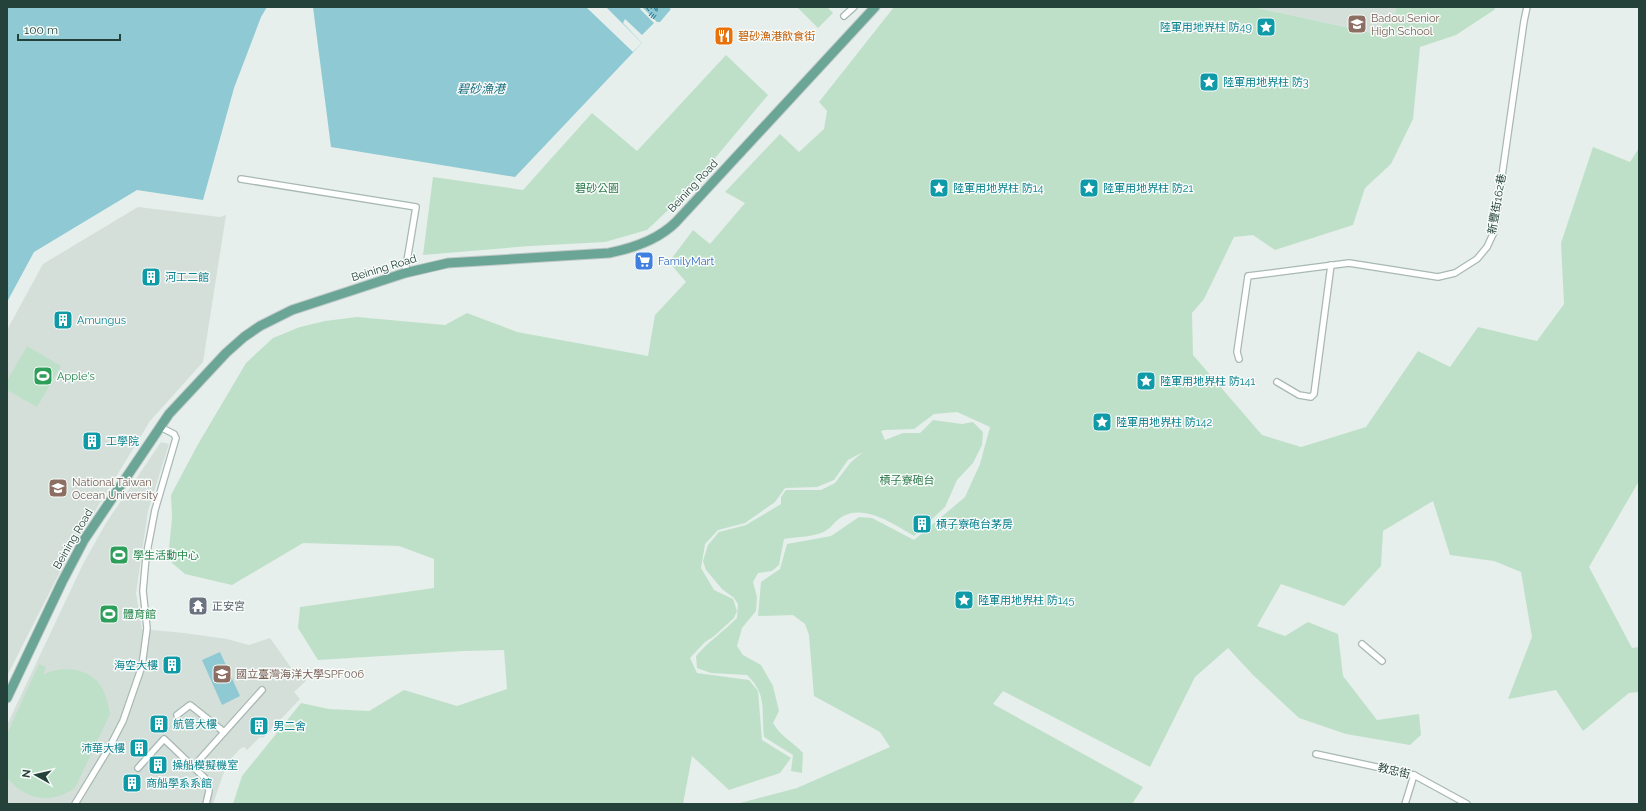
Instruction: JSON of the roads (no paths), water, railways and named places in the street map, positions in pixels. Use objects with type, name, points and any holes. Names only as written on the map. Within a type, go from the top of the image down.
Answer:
[{"type":"main road","name":"Beining Road","points":[[7,698],[62,582],[84,540],[176,405],[226,353],[244,337],[260,326],[292,310],[405,273],[448,263],[609,253],[656,238],[676,222],[875,7]]},
{"type":"street","points":[[844,16],[854,7]]},
{"type":"street","name":"新豐街162巷","points":[[1239,359],[1237,352],[1248,276],[1349,263],[1438,277],[1455,273],[1477,259],[1487,248],[1494,232],[1527,7]]},
{"type":"street","points":[[241,179],[416,207],[405,273]]},
{"type":"street","points":[[1277,382],[1304,397],[1311,397],[1314,394],[1331,265]]},
{"type":"street","points":[[75,804],[109,748],[122,721],[142,666],[147,628],[143,591],[146,557],[155,510],[176,438],[174,434],[160,427]]},
{"type":"street","points":[[1362,644],[1382,661]]},
{"type":"street","points":[[193,767],[262,690]]},
{"type":"street","points":[[178,715],[190,705],[224,732]]},
{"type":"street","points":[[138,768],[164,739],[208,781],[209,790],[206,804]]},
{"type":"street","name":"教忠街","points":[[1316,754],[1414,775],[1467,804]]},
{"type":"street","points":[[1405,804],[1414,775]]},
{"type":"water","points":[[7,7],[267,7],[261,17],[234,88],[203,200],[137,190],[34,252],[7,302]]},
{"type":"water","name":"碧砂漁港","points":[[313,7],[641,7],[640,9],[654,23],[642,35],[625,19],[623,23],[642,43],[515,177],[331,147]]},
{"type":"water","points":[[642,7],[668,7],[671,9],[660,22],[657,22]]},
{"type":"water","points":[[220,652],[240,696],[222,705],[202,660]]},
{"type":"place","name":"Badou Senior High School","points":[[1357,24]]},
{"type":"place","name":"陸軍用地界柱 防49","points":[[1266,27]]},
{"type":"place","name":"碧砂漁港飲食街","points":[[724,36]]},
{"type":"place","name":"陸軍用地界柱 防3","points":[[1209,82]]},
{"type":"place","name":"陸軍用地界柱 防14","points":[[939,188]]},
{"type":"place","name":"陸軍用地界柱 防21","points":[[1089,188]]},
{"type":"place","name":"FamilyMart","points":[[644,261]]},
{"type":"place","name":"河工二館","points":[[151,277]]},
{"type":"place","name":"Amungus","points":[[63,320]]},
{"type":"place","name":"Apple's","points":[[43,376]]},
{"type":"place","name":"陸軍用地界柱 防141","points":[[1146,381]]},
{"type":"place","name":"陸軍用地界柱 防142","points":[[1102,422]]},
{"type":"place","name":"工學院","points":[[92,441]]},
{"type":"place","name":"National Taiwan Ocean University","points":[[58,488]]},
{"type":"place","name":"槓子寮砲台茅房","points":[[922,524]]},
{"type":"place","name":"學生活動中心","points":[[119,555]]},
{"type":"place","name":"陸軍用地界柱 防145","points":[[964,600]]},
{"type":"place","name":"正安宮","points":[[198,606]]},
{"type":"place","name":"體育館","points":[[109,614]]},
{"type":"place","name":"海空大樓","points":[[172,665]]},
{"type":"place","name":"國立臺灣海洋大學SPF006","points":[[222,674]]},
{"type":"place","name":"航管大樓","points":[[159,724]]},
{"type":"place","name":"男二舍","points":[[259,726]]},
{"type":"place","name":"沛華大樓","points":[[139,748]]},
{"type":"place","name":"操船模擬機室","points":[[158,765]]},
{"type":"place","name":"商船學系系館","points":[[132,783]]},
{"type":"park label","name":"碧砂公園","points":[[597,188]]},
{"type":"park label","name":"槓子寮砲台","points":[[907,480]]}]
